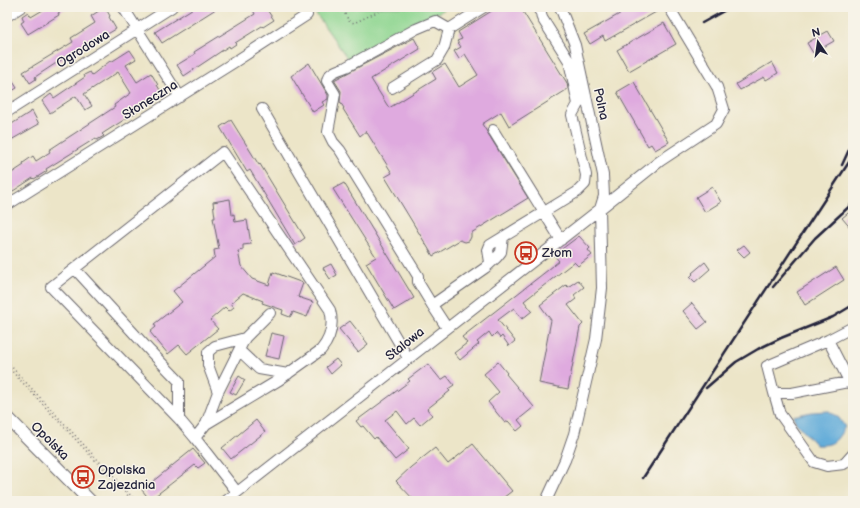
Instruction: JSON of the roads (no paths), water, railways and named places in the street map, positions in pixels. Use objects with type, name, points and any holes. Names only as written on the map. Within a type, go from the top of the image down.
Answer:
[{"type":"main road","name":"Opolska","points":[[7,417],[90,501]]},
{"type":"street","points":[[7,16],[21,7]]},
{"type":"street","points":[[123,7],[180,97]]},
{"type":"street","name":"Ogrodowa","points":[[7,112],[172,7]]},
{"type":"street","points":[[392,88],[437,60],[444,48],[449,29],[484,7]]},
{"type":"street","points":[[432,305],[485,268],[497,257],[501,252],[502,238],[577,192],[585,184],[586,175],[572,116],[576,108],[577,101],[569,61],[542,18],[537,7]]},
{"type":"street","name":"Polna","points":[[546,501],[565,460],[574,434],[596,339],[602,288],[600,209],[604,196],[603,176],[575,45],[560,7]]},
{"type":"street","name":"Stalowa","points":[[226,501],[660,161],[716,124],[724,109],[717,87],[669,7]]},
{"type":"street","name":"Słoneczna","points":[[7,205],[307,16]]},
{"type":"street","points":[[447,328],[418,282],[418,276],[328,132],[335,94],[327,81],[328,76],[336,70],[346,67],[416,29],[435,21],[449,29]]},
{"type":"street","points":[[262,109],[408,358]]},
{"type":"street","points":[[493,130],[561,240]]},
{"type":"street","points":[[206,424],[288,374],[321,350],[326,344],[332,327],[330,310],[223,152],[51,287],[179,419],[237,492]]},
{"type":"street","points":[[75,268],[150,352],[179,381],[179,419]]},
{"type":"street","points":[[195,438],[206,424],[218,392],[245,338],[270,313]]},
{"type":"street","points":[[853,327],[828,340],[767,366],[780,414],[814,462],[827,466],[844,464],[853,454]]},
{"type":"street","points":[[218,392],[208,365],[208,352],[215,346],[245,338]]},
{"type":"street","points":[[774,393],[792,393],[851,382],[828,340]]},
{"type":"street","points":[[239,350],[259,369],[288,374]]},
{"type":"water","points":[[829,411],[839,418],[845,427],[834,442],[827,445],[816,445],[796,423],[793,416],[812,412]]},
{"type":"railway","points":[[702,23],[731,7]]},
{"type":"railway","points":[[842,165],[853,141]]},
{"type":"railway","points":[[643,478],[853,156]]},
{"type":"railway","points":[[773,287],[815,238],[853,203]]},
{"type":"railway","points":[[706,388],[736,362],[758,349],[833,317],[853,305]]},
{"type":"place","name":"Złom","points":[[526,253]]},
{"type":"place","name":"Opolska Zajezdnia","points":[[83,477]]}]
